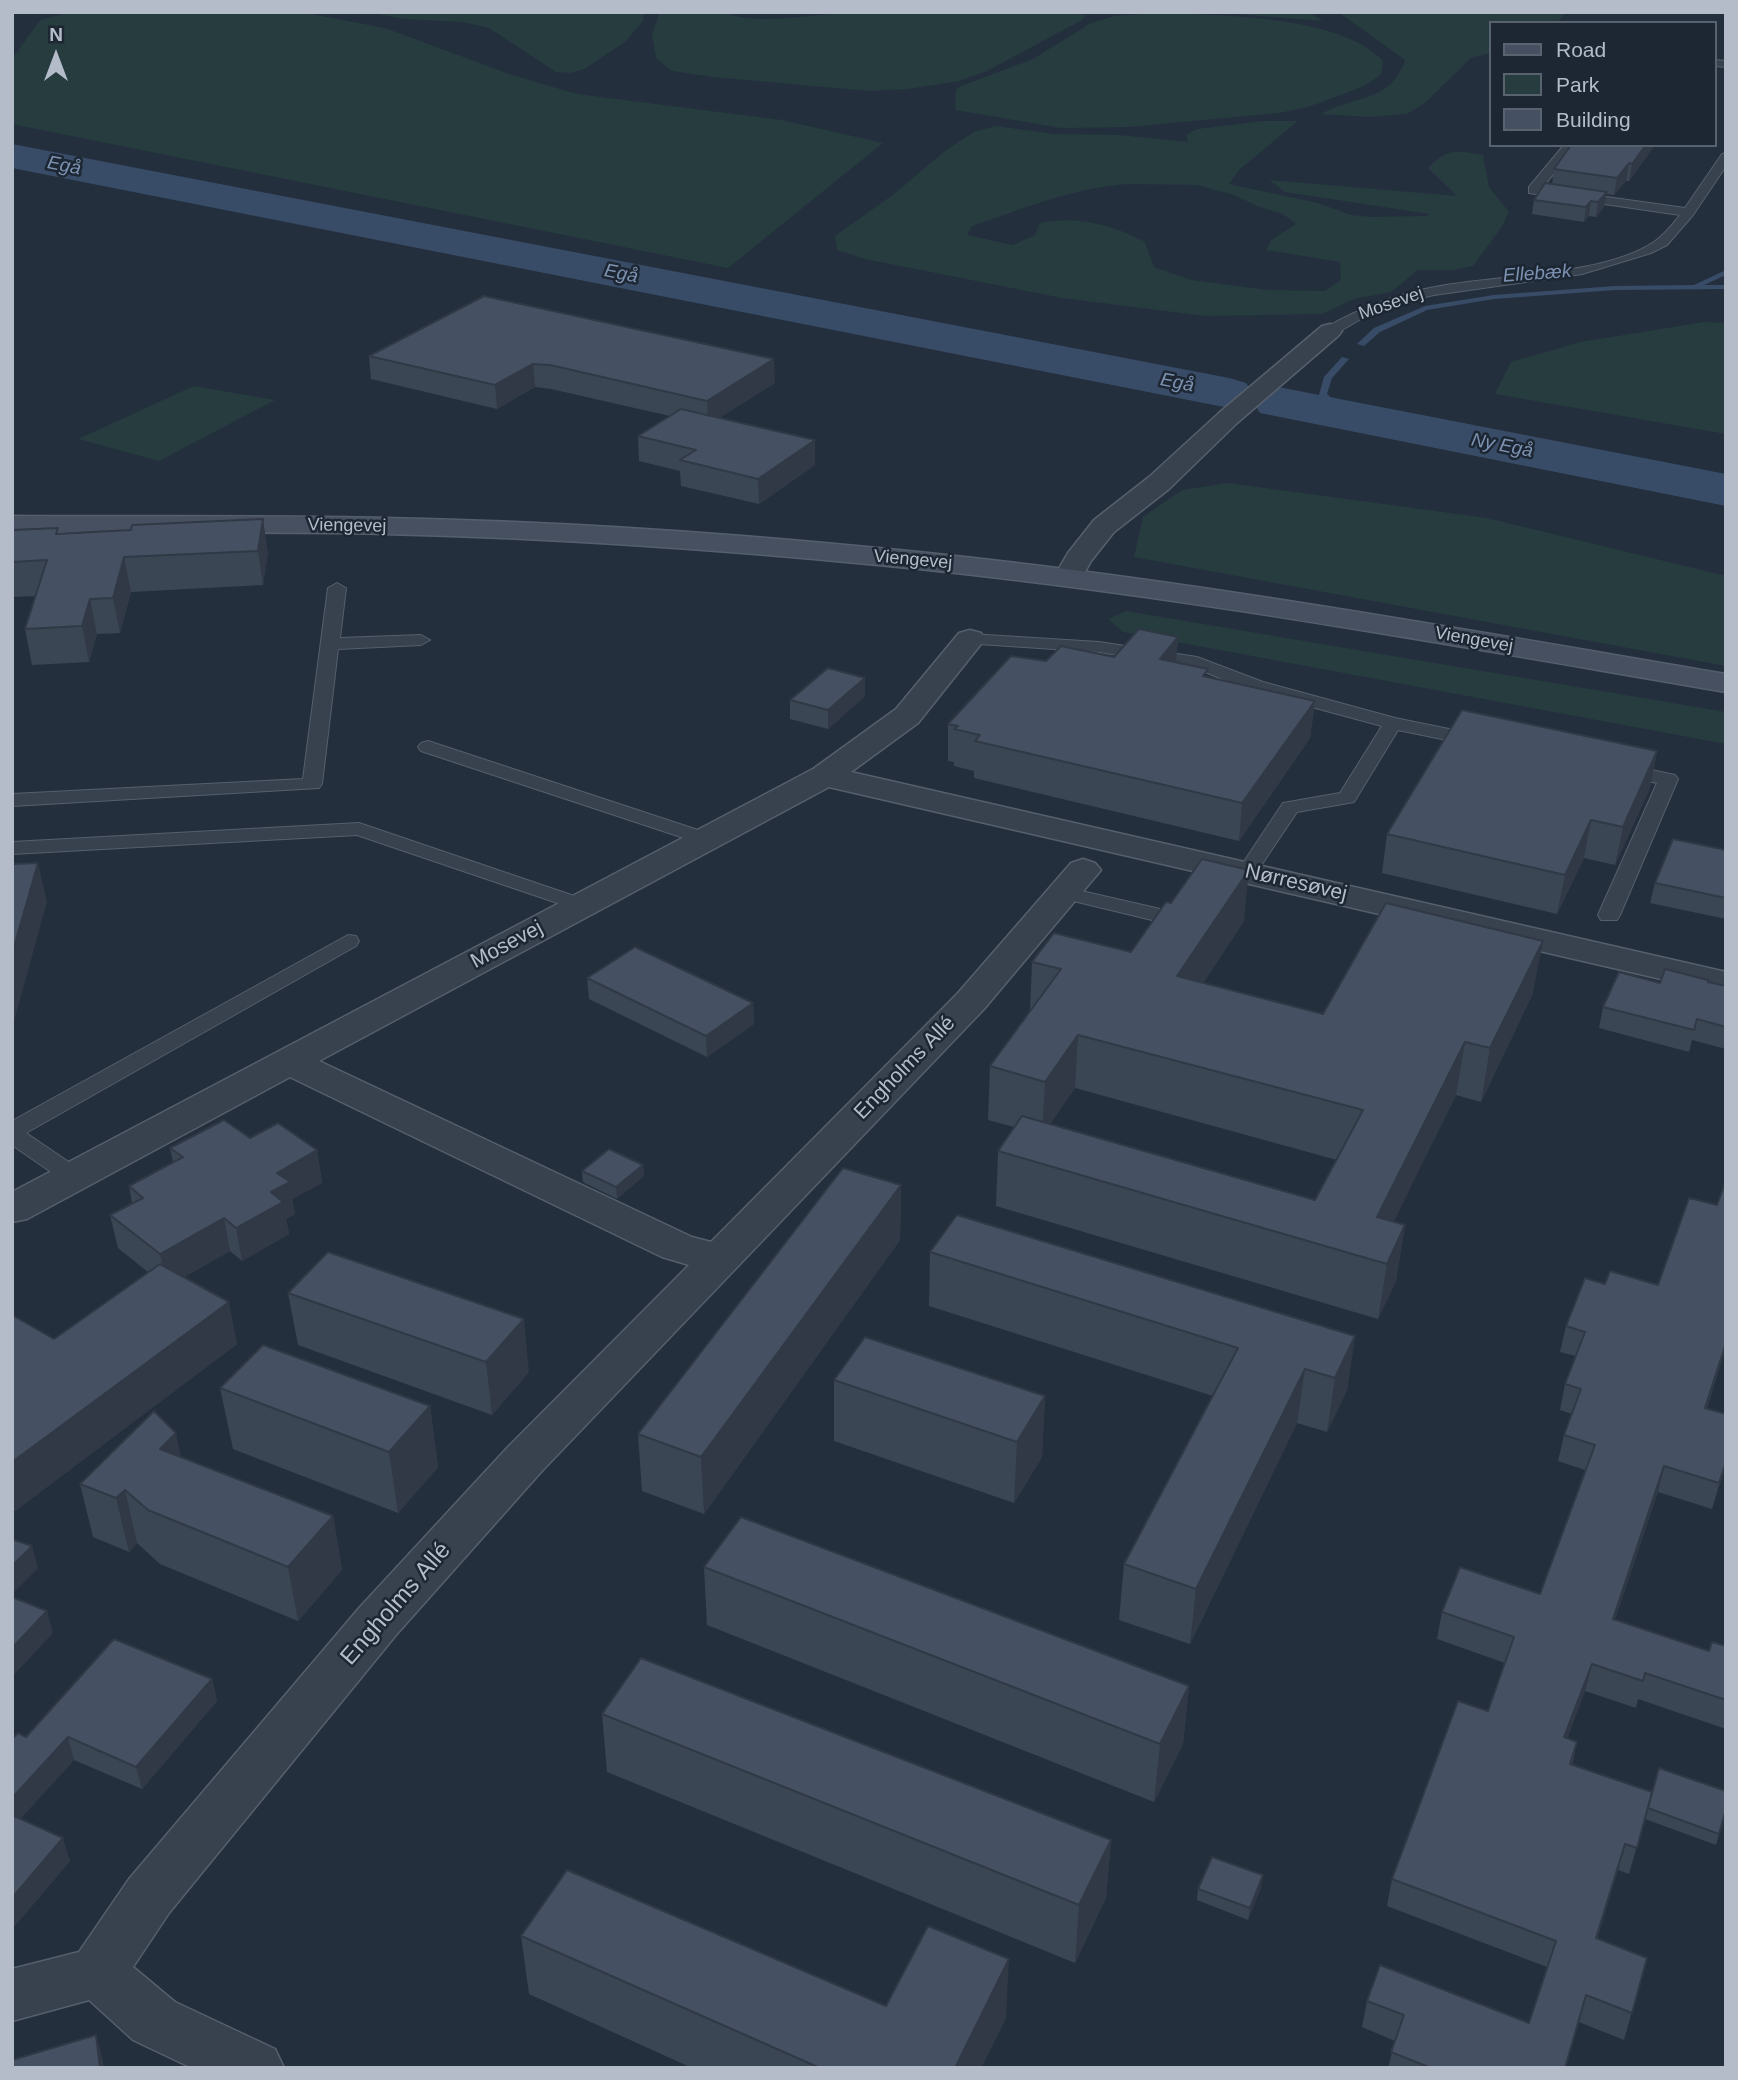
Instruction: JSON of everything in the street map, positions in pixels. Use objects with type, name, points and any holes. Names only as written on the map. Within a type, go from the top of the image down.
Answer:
[{"type":"street","name":"Mosevej","points":[[1069,577],[1078,559],[1104,526],[1159,483],[1228,418],[1331,331]]},
{"type":"street","name":"Viengevej","points":[[12,524],[337,525],[591,534],[788,549],[1069,577],[1285,609],[1726,683]]},
{"type":"street","name":"Viengevej","points":[[12,532],[93,526]]},
{"type":"street","name":"Mosevej","points":[[12,1209],[825,776],[907,716],[970,639]]},
{"type":"street","name":"Nørresøvej","points":[[825,776],[1726,983]]},
{"type":"street","name":"Engholms Allé","points":[[98,1972],[149,1896],[378,1621],[524,1460],[971,1001],[1074,881]]},
{"type":"street","points":[[289,1062],[677,1247],[720,1259]]},
{"type":"street","points":[[12,1994],[98,1972],[154,2021],[254,2068]]},
{"type":"lane","points":[[1569,147],[1533,190],[1687,212]]},
{"type":"lane","name":"Mosevej","points":[[1331,331],[1353,316],[1388,301],[1424,291],[1599,267],[1661,243],[1726,157]]},
{"type":"lane","points":[[12,800],[312,784],[337,588]]},
{"type":"lane","points":[[970,639],[1099,647],[1197,662],[1256,686],[1393,723],[1498,745]]},
{"type":"lane","points":[[330,645],[421,640]]},
{"type":"lane","points":[[1247,872],[1290,807],[1347,798],[1393,723]]},
{"type":"lane","points":[[428,747],[706,839]]},
{"type":"lane","points":[[1603,766],[1668,779],[1609,915]]},
{"type":"lane","points":[[12,848],[359,829],[582,905]]},
{"type":"lane","points":[[1074,881],[1152,914]]},
{"type":"lane","points":[[73,1176],[12,1133],[348,941]]},
{"type":"green space","points":[[897,11],[1061,12],[1086,15],[1082,20],[987,71],[959,81],[908,89],[869,91],[672,71],[656,58],[652,34],[660,12],[727,12],[761,19]]},
{"type":"green space","points":[[71,12],[300,12],[385,28],[512,75],[577,94],[782,120],[883,143],[728,268],[12,124],[12,59],[40,20]]},
{"type":"green space","points":[[367,12],[644,12],[643,21],[625,42],[584,69],[571,73],[556,72],[489,28],[463,22],[404,19]]},
{"type":"green space","points":[[1211,12],[1308,12],[1323,21]]},
{"type":"green space","points":[[1338,12],[1566,12],[1559,21],[1490,21],[1490,53],[1471,58],[1426,102],[1407,114],[1371,117],[1321,114],[1381,91],[1398,74],[1405,60]]},
{"type":"green space","points":[[1157,13],[1277,20],[1339,34],[1364,46],[1383,61],[1381,75],[1362,87],[1308,107],[1279,113],[1128,127],[1061,128],[955,110],[956,90],[961,86],[1033,59],[1091,23],[1114,16]]},
{"type":"green space","points":[[1263,121],[1298,121],[1240,169],[1229,184],[1318,203],[1351,215],[1372,217],[1430,214],[1285,192],[1269,180],[1457,196],[1428,168],[1453,152],[1483,155],[1489,187],[1509,212],[1501,228],[1473,266],[1453,270],[1418,270],[1391,292],[1354,299],[1322,314],[1205,316],[1062,298],[865,259],[837,250],[835,236],[894,194],[946,150],[974,132],[996,126],[1054,134],[1119,135],[1188,142],[1186,135],[1197,129]],"holes":[[[1129,184],[1197,185],[1234,195],[1283,214],[1296,224],[1271,240],[1266,250],[1340,262],[1341,280],[1325,291],[1267,290],[1191,280],[1154,267],[1145,242],[1108,226],[1080,221],[1040,223],[1035,235],[1013,245],[967,235],[972,226],[1089,189]]]},
{"type":"green space","points":[[1704,322],[1726,323],[1726,434],[1495,394],[1511,362],[1581,342]]},
{"type":"green space","points":[[194,386],[275,400],[159,461],[78,439]]},
{"type":"green space","points":[[1228,483],[1487,518],[1726,576],[1726,666],[1134,557],[1143,517],[1182,490]]},
{"type":"green space","points":[[1126,611],[1726,712],[1726,744],[1123,632],[1108,619]]},
{"type":"building","points":[[1570,147],[1645,147],[1617,178],[1554,169]]},
{"type":"building","points":[[1545,183],[1607,192],[1598,202],[1591,201],[1586,207],[1534,200]]},
{"type":"building","points":[[484,296],[774,359],[707,401],[550,365],[533,364],[495,385],[369,356]]},
{"type":"building","points":[[681,409],[815,440],[758,479],[680,460],[696,450],[638,436]]},
{"type":"building","points":[[263,519],[258,551],[124,557],[113,598],[90,599],[82,626],[25,629],[47,560],[12,562],[12,530],[58,528],[56,534],[131,530],[132,525]]},
{"type":"building","points":[[1139,629],[1178,637],[1160,659],[1208,669],[1203,676],[1315,701],[1242,803],[975,741],[980,735],[954,729],[958,726],[948,724],[1011,656],[1046,661],[1061,646],[1114,657]]},
{"type":"building","points":[[828,668],[865,678],[828,710],[790,700]]},
{"type":"building","points":[[1462,710],[1657,751],[1623,827],[1591,820],[1565,875],[1387,834]]},
{"type":"building","points":[[1673,839],[1726,850],[1726,898],[1655,883]]},
{"type":"building","points":[[1202,859],[1249,870],[1177,976],[1323,1014],[1386,903],[1543,941],[1490,1048],[1465,1042],[1377,1217],[1405,1225],[1387,1264],[998,1151],[1022,1116],[1315,1200],[1363,1110],[1078,1035],[1045,1082],[990,1066],[1061,969],[1032,962],[1054,933],[1131,952],[1166,902],[1171,903]]},
{"type":"building","points":[[38,863],[12,954],[12,864]]},
{"type":"building","points":[[635,947],[753,1003],[706,1036],[587,978]]},
{"type":"building","points":[[1665,969],[1726,986],[1726,1027],[1697,1019],[1694,1030],[1603,1007],[1619,972],[1660,983]]},
{"type":"building","points":[[224,1120],[250,1138],[278,1123],[317,1150],[277,1173],[290,1182],[271,1192],[283,1202],[236,1228],[224,1218],[160,1254],[110,1215],[143,1198],[129,1186],[183,1157],[170,1148]]},
{"type":"building","points":[[609,1149],[643,1165],[616,1187],[582,1171]]},
{"type":"building","points":[[843,1168],[901,1185],[701,1457],[638,1434]]},
{"type":"building","points":[[1726,1181],[1726,1343],[1705,1408],[1726,1414],[1726,1462],[1719,1483],[1664,1466],[1613,1619],[1709,1651],[1712,1642],[1726,1646],[1726,1700],[1645,1673],[1643,1681],[1592,1664],[1564,1737],[1577,1742],[1570,1764],[1652,1792],[1637,1848],[1625,1844],[1596,1938],[1647,1958],[1632,2013],[1586,1995],[1565,2068],[1431,2068],[1391,2052],[1404,2015],[1367,2001],[1380,1965],[1529,2023],[1556,1941],[1392,1879],[1458,1701],[1488,1711],[1514,1637],[1442,1612],[1460,1567],[1540,1594],[1595,1445],[1564,1435],[1581,1389],[1565,1384],[1585,1332],[1566,1326],[1585,1278],[1605,1284],[1610,1271],[1658,1285],[1689,1198],[1717,1205]]},
{"type":"building","points":[[957,1215],[1355,1336],[1335,1378],[1305,1369],[1196,1589],[1124,1564],[1238,1348],[930,1252]]},
{"type":"building","points":[[328,1252],[524,1319],[486,1362],[288,1293]]},
{"type":"building","points":[[160,1264],[229,1302],[12,1462],[12,1315],[54,1339]]},
{"type":"building","points":[[865,1337],[1045,1396],[1017,1442],[834,1380]]},
{"type":"building","points":[[263,1345],[430,1406],[389,1452],[220,1388]]},
{"type":"building","points":[[154,1411],[176,1433],[160,1449],[333,1516],[288,1567],[148,1510],[125,1490],[116,1498],[80,1484]]},
{"type":"building","points":[[741,1517],[1189,1686],[1160,1744],[704,1567]]},
{"type":"building","points":[[12,1539],[32,1546],[12,1566]]},
{"type":"building","points":[[12,1597],[47,1611],[12,1648]]},
{"type":"building","points":[[114,1639],[212,1679],[136,1767],[68,1737],[12,1798],[12,1739],[18,1733],[26,1737]]},
{"type":"building","points":[[641,1658],[1111,1840],[1079,1905],[602,1714]]},
{"type":"building","points":[[1659,1768],[1726,1791],[1726,1809],[1719,1834],[1648,1808]]},
{"type":"building","points":[[12,1815],[63,1838],[12,1898]]},
{"type":"building","points":[[1212,1857],[1263,1875],[1250,1908],[1198,1889]]},
{"type":"building","points":[[567,1870],[886,2006],[928,1926],[1009,1959],[955,2068],[820,2068],[521,1936]]},
{"type":"building","points":[[96,2035],[100,2068],[12,2068],[12,2060]]},
{"type":"waterway","name":"Egå","points":[[12,156],[1229,393]]},
{"type":"waterway","points":[[1698,285],[1726,272]]},
{"type":"waterway","name":"Ellebæk","points":[[1361,344],[1377,330],[1425,308],[1494,297],[1615,288],[1726,287]]},
{"type":"waterway","points":[[1345,359],[1328,377],[1323,395],[1345,415]]},
{"type":"waterway","name":"Ny Egå","points":[[1278,402],[1726,490]]}]
